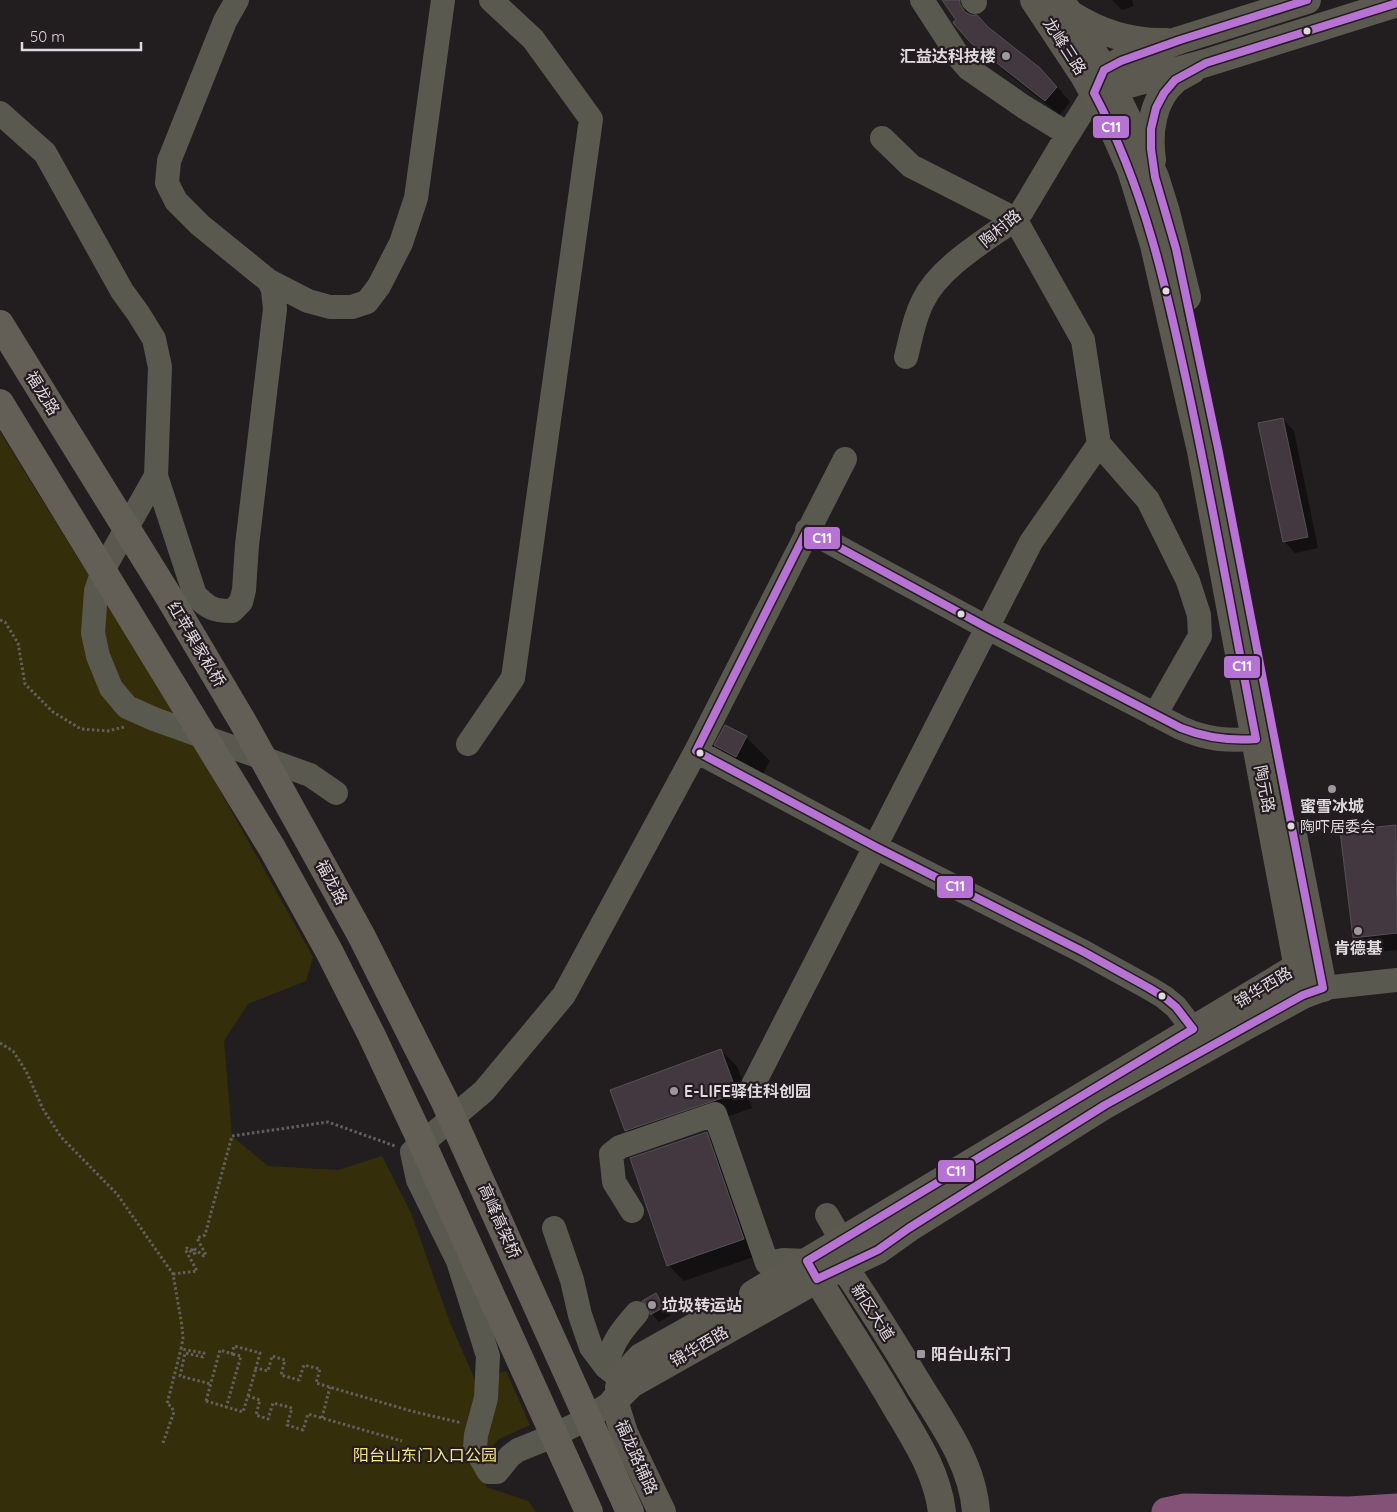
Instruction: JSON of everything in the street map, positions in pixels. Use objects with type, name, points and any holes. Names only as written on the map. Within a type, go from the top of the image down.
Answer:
[{"type":"highway","name":"福龙路","points":[[0,324],[86,462]]},
{"type":"highway","points":[[0,403],[272,848],[329,951],[372,1036],[417,1132],[589,1512]]},
{"type":"highway","name":"红苹果家私桥","points":[[86,462],[179,614],[303,829]]},
{"type":"highway","name":"福龙路","points":[[303,829],[360,935]]},
{"type":"highway","name":"高峰高架桥","points":[[360,935],[444,1100],[630,1512]]},
{"type":"main road","name":"龙峰三路","points":[[1034,0],[1064,44],[1104,84]]},
{"type":"main road","points":[[1104,84],[1122,61],[1180,40],[1307,0]]},
{"type":"main road","points":[[1104,84],[1142,79],[1206,62],[1397,4]]},
{"type":"main road","name":"龙峰三路","points":[[1064,7],[1104,84]]},
{"type":"main road","points":[[1064,7],[1082,22],[1113,34],[1138,40],[1164,42],[1180,40]]},
{"type":"main road","points":[[1155,177],[1151,149],[1151,130],[1156,108],[1164,93],[1175,80],[1206,62]]},
{"type":"main road","name":"陶元路","points":[[1104,84],[1155,177],[1178,258],[1218,448],[1313,992]]},
{"type":"main road","name":"陶元路","points":[[1104,84],[1110,122],[1131,170],[1144,207],[1163,280],[1199,440],[1299,966]]},
{"type":"main road","name":"锦华西路","points":[[614,1382],[641,1357],[760,1290],[812,1270],[842,1241],[1299,966],[1313,992],[1105,1105],[909,1228],[878,1250],[844,1267]]},
{"type":"main road","name":"新区大道","points":[[942,1512],[938,1487],[930,1467],[867,1357],[812,1270],[844,1267],[893,1342],[958,1453],[974,1495],[976,1512]]},
{"type":"main road","points":[[867,1357],[893,1342]]},
{"type":"main road","name":"福龙路辅路","points":[[614,1382],[619,1419],[630,1447],[662,1512]]},
{"type":"street","points":[[237,0],[225,20],[169,161],[166,183],[176,201],[200,225],[269,281],[308,301],[330,307],[352,308],[367,302],[379,286],[401,243],[416,198],[443,0]]},
{"type":"street","points":[[468,744],[513,678],[591,119],[533,39],[491,0]]},
{"type":"street","points":[[922,0],[961,60],[970,69],[1024,107],[1068,134]]},
{"type":"street","name":"陶村路","points":[[906,357],[914,322],[923,300],[934,282],[950,267],[1015,219],[1028,203],[1068,134],[1104,84]]},
{"type":"street","points":[[0,113],[45,154],[122,291],[154,339],[160,366],[156,476],[195,595],[208,608],[221,611],[232,611],[241,602],[244,590],[247,544],[275,309],[273,290],[269,281]]},
{"type":"street","points":[[882,138],[911,166],[1015,219],[1083,340],[1099,444],[1148,500],[1188,581],[1199,615],[1200,636],[1154,715]]},
{"type":"street","points":[[753,1085],[1030,542],[1099,444]]},
{"type":"street","points":[[637,1313],[621,1331],[610,1350],[614,1382],[579,1423],[518,1450],[510,1456],[497,1472],[489,1472],[475,1448],[476,1434],[486,1398],[488,1356],[458,1261],[418,1180],[412,1152],[484,1091],[564,995],[696,751],[807,530],[845,459]]},
{"type":"street","points":[[156,476],[103,570],[96,591],[93,632],[98,656],[111,688],[127,707],[154,719],[310,775],[336,792]]},
{"type":"street","points":[[807,530],[986,628],[1154,715],[1206,738],[1230,740],[1256,739]]},
{"type":"street","points":[[696,751],[876,847],[1082,951],[1164,997],[1182,1013],[1193,1029]]},
{"type":"street","points":[[1313,992],[1397,980]]},
{"type":"street","points":[[632,1211],[614,1182],[612,1154],[620,1147],[715,1114],[751,1190],[767,1263],[783,1260],[812,1270]]},
{"type":"street","points":[[827,1215],[842,1241]]},
{"type":"street","points":[[554,1228],[576,1291],[586,1336],[614,1382]]},
{"type":"path","points":[[0,620],[5,622],[18,643],[25,684],[53,712],[81,729],[108,731],[154,719]]},
{"type":"path","points":[[0,1043],[13,1051],[22,1064],[43,1109],[61,1137],[117,1194],[173,1274],[183,1339],[167,1404],[172,1406],[174,1412],[163,1443]]},
{"type":"path","points":[[173,1274],[197,1271],[185,1249],[187,1248],[193,1254],[195,1253],[193,1248],[206,1255],[197,1238],[205,1235],[232,1136],[328,1122],[412,1152]]},
{"type":"path","points":[[226,1408],[242,1356],[232,1354],[220,1350],[206,1401],[226,1408],[243,1412],[260,1353],[234,1346],[232,1354]]},
{"type":"path","points":[[181,1349],[204,1354],[203,1357],[185,1353],[180,1376],[211,1384]]},
{"type":"path","points":[[256,1368],[268,1371],[272,1356],[285,1360],[281,1375],[299,1380],[304,1365],[320,1369],[316,1383],[411,1411],[467,1424]]},
{"type":"path","points":[[322,1418],[330,1387]]},
{"type":"path","points":[[248,1396],[260,1400],[256,1416],[268,1419],[273,1403],[292,1408],[287,1426],[303,1430],[308,1414],[402,1441]]},
{"type":"green space","name":"阳台山东门入口公园","points":[[0,432],[203,760],[313,957],[306,981],[248,1004],[224,1041],[232,1136],[268,1166],[338,1170],[382,1156],[411,1213],[449,1320],[475,1380],[506,1371],[530,1425],[499,1439],[483,1457],[486,1487],[528,1501],[536,1512],[0,1512]]},
{"type":"building","name":"汇益达科技楼","points":[[942,0],[960,0],[960,4],[965,12],[977,15],[988,27],[1040,68],[1057,87],[1045,101],[971,43],[954,24],[953,22],[956,20]]},
{"type":"building","points":[[1283,418],[1308,537],[1283,542],[1258,423]]},
{"type":"building","points":[[725,725],[747,736],[736,757],[714,745]]},
{"type":"building","points":[[1396,825],[1397,933],[1353,938],[1340,831]]},
{"type":"building","name":"E-LIFE驿住科创园","points":[[721,1049],[737,1093],[625,1131],[610,1090]]},
{"type":"building","points":[[707,1132],[744,1239],[667,1266],[630,1158]]},
{"type":"building","name":"垃圾转运站","points":[[656,1293],[664,1307],[650,1315],[650,1308],[642,1301]]},
{"type":"waterway","points":[[1166,1512],[1185,1508],[1349,1511],[1397,1508]]},
{"type":"transit line","name":"C11","points":[[1307,0],[1180,40],[1121,61],[1104,70],[1094,93],[1128,167],[1153,242],[1163,280],[1199,440],[1256,739],[1236,740],[1218,738],[1181,728],[986,627],[807,530],[696,751],[876,847],[1082,951],[1149,988],[1176,1007],[1193,1029],[807,1261],[817,1279],[878,1250],[909,1228],[1105,1105],[1303,995],[1323,988],[1218,448],[1176,249],[1155,177],[1151,149],[1151,129],[1156,108],[1164,93],[1175,80],[1206,63],[1397,3]]},
{"type":"place","name":"汇益达科技楼","points":[[1006,56]]},
{"type":"place","name":"蜜雪冰城","points":[[1332,789]]},
{"type":"place","name":"陶吓居委会","points":[[1291,826]]},
{"type":"place","name":"肯德基","points":[[1358,931]]},
{"type":"place","name":"E-LIFE驿住科创园","points":[[674,1091]]},
{"type":"place","name":"垃圾转运站","points":[[652,1305]]},
{"type":"place","name":"阳台山东门","points":[[921,1354]]}]
